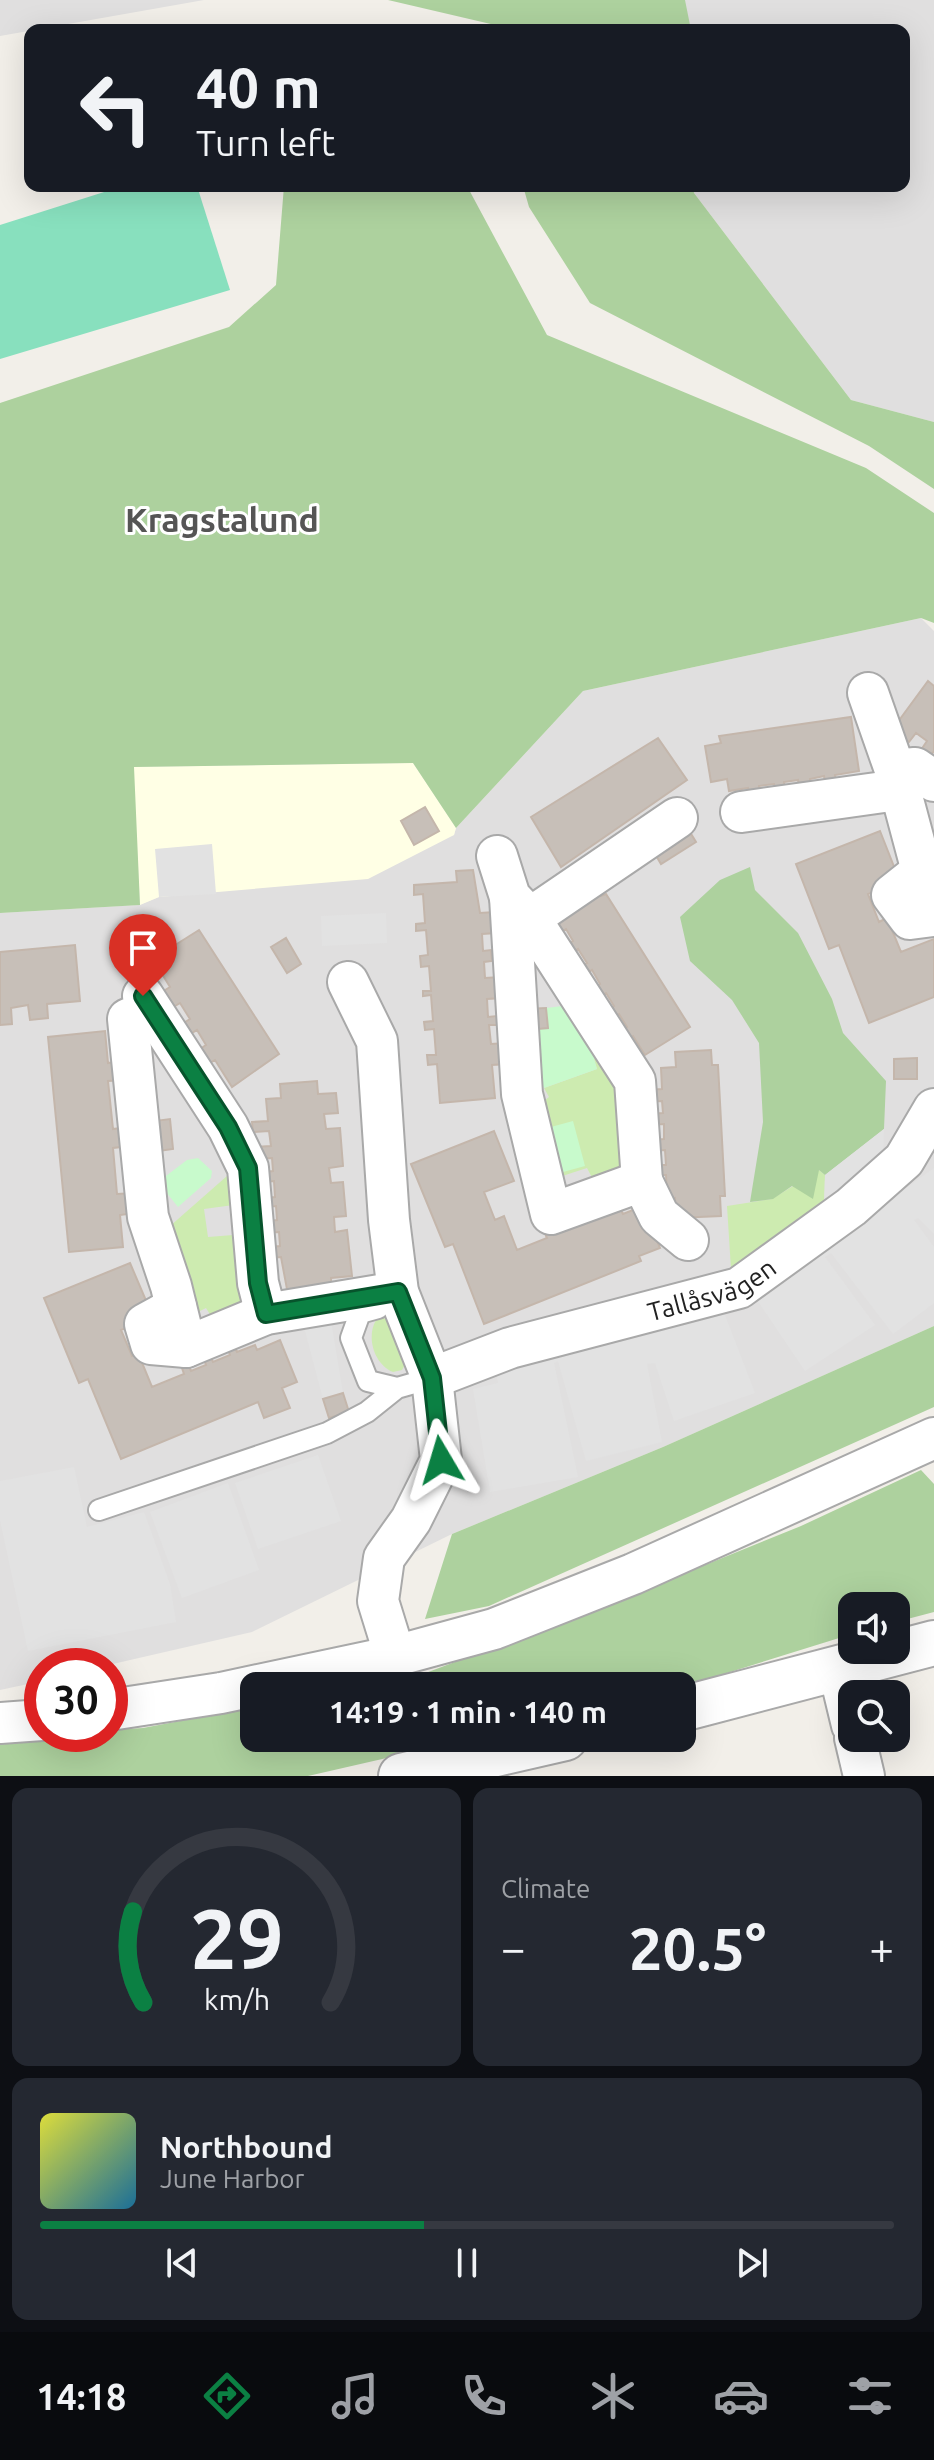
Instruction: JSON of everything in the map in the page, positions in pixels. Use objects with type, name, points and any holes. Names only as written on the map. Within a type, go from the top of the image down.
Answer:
[{"type":"street","points":[[868,693],[909,780],[921,872],[934,916]]},
{"type":"street","points":[[741,812],[909,780]]},
{"type":"street","points":[[520,908],[677,818]]},
{"type":"street","points":[[497,856],[520,908],[635,1081],[642,1181],[659,1216],[688,1240]]},
{"type":"street","points":[[520,908],[522,1094],[551,1214],[642,1181]]},
{"type":"street","points":[[348,982],[377,1041],[389,1220],[400,1296],[414,1383],[441,1460],[411,1520],[384,1558],[378,1601],[395,1656]]},
{"type":"street","points":[[266,1314],[258,1283],[248,1168],[228,1127],[136,1008],[148,1217],[186,1347],[266,1314],[400,1296]]},
{"type":"street","name":"Tallåsvägen","points":[[414,1383],[510,1348],[739,1288],[851,1207],[904,1160],[934,1109]]},
{"type":"street","points":[[128,1707],[221,1693],[395,1656],[494,1629],[633,1574],[934,1438]]},
{"type":"street","points":[[696,1706],[839,1671],[934,1643]]},
{"type":"street","points":[[839,1671],[841,1680]]},
{"type":"street","points":[[0,1723],[24,1721]]},
{"type":"street","points":[[401,1776],[505,1752]]},
{"type":"street","points":[[858,1752],[864,1776]]},
{"type":"lane","points":[[400,1296],[360,1313],[351,1338],[368,1381],[414,1383]]},
{"type":"lane","points":[[99,1510],[327,1433],[414,1383]]},
{"type":"shaded area","points":[[0,0],[204,0],[68,24],[24,24],[24,32],[0,36]]},
{"type":"shaded area","points":[[653,0],[934,0],[934,422],[851,400],[694,192],[910,192],[910,24],[659,24]]},
{"type":"shaded area","points":[[921,618],[934,631],[934,1326],[663,1447],[452,1534],[252,1632],[128,1660],[128,1648],[24,1648],[24,1685],[0,1690],[0,913],[139,905],[159,897],[454,835],[456,828],[583,691]]},
{"type":"shaded area","points":[[413,763],[456,828],[454,835],[368,879],[159,897],[140,905],[133,767]]},
{"type":"shaded area","points":[[212,844],[216,894],[159,897],[155,849]]},
{"type":"shaded area","points":[[386,913],[387,943],[322,946],[321,916]]},
{"type":"shaded area","points":[[884,1129],[883,1162],[824,1208],[825,1175]]},
{"type":"shaded area","points":[[934,1168],[934,1234],[918,1218],[914,1220],[934,1247],[934,1303],[893,1334],[831,1253],[825,1257],[875,1325],[805,1371],[755,1297]]},
{"type":"shaded area","points":[[723,1310],[755,1393],[674,1421],[655,1363],[647,1364],[662,1442],[586,1461],[558,1361],[554,1363],[578,1477],[490,1492],[473,1389],[498,1383],[496,1373]]},
{"type":"shaded area","points":[[330,1315],[343,1393],[323,1399],[303,1323]]},
{"type":"shaded area","points":[[318,1455],[341,1521],[258,1549],[235,1483]]},
{"type":"shaded area","points":[[74,1467],[87,1527],[144,1512],[170,1584],[176,1622],[43,1648],[27,1648],[0,1520],[0,1481]]},
{"type":"shaded area","points":[[228,1483],[259,1570],[182,1598],[150,1512]]},
{"type":"green space","points":[[388,0],[685,0],[690,24],[490,24]]},
{"type":"green space","points":[[104,192],[199,192],[230,290],[0,359],[0,225]]},
{"type":"green space","points":[[284,192],[470,192],[547,335],[866,468],[934,513],[934,623],[921,618],[583,691],[456,828],[413,763],[134,767],[140,905],[0,913],[0,403],[229,327],[276,285]]},
{"type":"green space","points":[[525,192],[694,192],[851,400],[934,422],[934,489],[869,446],[590,303],[529,207]]},
{"type":"green space","points":[[750,867],[755,890],[798,933],[832,999],[843,1033],[886,1081],[884,1129],[825,1175],[819,1170],[813,1199],[792,1186],[773,1199],[750,1202],[763,1122],[759,1043],[732,1000],[690,961],[680,917],[720,880]]},
{"type":"green space","points":[[571,1005],[606,1054],[594,1059],[597,1069],[544,1088],[537,1074],[527,1030],[547,1028],[546,1008]]},
{"type":"green space","points":[[606,1054],[627,1089],[634,1176],[598,1189],[587,1168],[550,1180],[540,1104],[549,1097],[544,1088],[597,1069],[594,1059]]},
{"type":"green space","points":[[573,1121],[585,1166],[563,1172],[551,1127]]},
{"type":"green space","points":[[198,1158],[212,1171],[211,1178],[178,1207],[158,1182],[187,1160]]},
{"type":"green space","points":[[819,1170],[825,1175],[824,1208],[731,1269],[727,1206],[772,1199]]},
{"type":"green space","points":[[239,1172],[241,1204],[204,1209],[208,1237],[246,1234],[249,1276],[240,1312],[218,1327],[206,1308],[188,1317],[161,1234],[227,1176]]},
{"type":"green space","points":[[376,1320],[391,1320],[407,1361],[402,1370],[393,1372],[386,1368],[374,1349],[373,1327]]},
{"type":"green space","points":[[934,1326],[934,1407],[489,1606],[425,1619],[452,1534],[663,1447]]},
{"type":"green space","points":[[921,1470],[934,1484],[934,1612],[910,1618],[910,1592],[838,1592],[838,1638],[696,1683],[696,1672],[428,1672],[619,1600],[801,1526]]},
{"type":"green space","points":[[240,1710],[240,1752],[413,1752],[308,1776],[0,1776],[0,1738],[24,1737],[24,1752],[128,1752],[128,1729]]},
{"type":"building","points":[[928,681],[934,686],[934,751],[926,762],[917,756],[927,741],[916,733],[909,742],[892,730]]},
{"type":"building","points":[[851,717],[859,771],[835,775],[838,793],[827,795],[824,776],[810,779],[812,797],[801,799],[798,780],[784,782],[787,801],[777,803],[774,784],[759,786],[762,805],[750,807],[748,788],[729,791],[727,779],[711,782],[705,746],[721,743],[719,736]]},
{"type":"building","points":[[658,738],[687,780],[561,867],[531,817]]},
{"type":"building","points":[[425,807],[439,831],[414,845],[401,821]]},
{"type":"building","points":[[685,824],[696,842],[661,864],[650,845]]},
{"type":"building","points":[[880,831],[900,882],[868,894],[879,922],[887,918],[901,952],[934,939],[934,997],[869,1023],[839,945],[829,949],[796,864]]},
{"type":"building","points":[[473,870],[480,913],[494,912],[496,933],[482,934],[483,951],[491,950],[492,961],[484,962],[485,978],[500,977],[502,998],[487,999],[488,1017],[497,1016],[498,1025],[489,1025],[491,1044],[505,1043],[507,1064],[492,1065],[495,1098],[440,1103],[437,1064],[428,1065],[427,1055],[436,1055],[434,1029],[425,1030],[424,1022],[433,1021],[431,995],[423,996],[423,991],[431,991],[429,966],[421,967],[420,956],[428,955],[426,930],[416,931],[416,924],[425,923],[423,894],[414,895],[414,885],[457,882],[456,871]]},
{"type":"building","points":[[594,884],[601,896],[606,894],[690,1027],[645,1055],[633,1036],[618,1045],[613,1036],[627,1027],[619,1014],[604,1023],[600,1016],[614,1006],[606,993],[591,1002],[585,993],[600,984],[592,970],[576,980],[571,972],[587,963],[578,949],[561,960],[556,952],[573,941],[566,929],[554,936],[542,917]]},
{"type":"building","points":[[199,930],[279,1054],[232,1087],[215,1060],[203,1067],[194,1053],[206,1045],[197,1030],[184,1038],[177,1027],[190,1019],[180,1003],[167,1011],[157,995],[170,987],[153,959]]},
{"type":"building","points":[[286,938],[301,964],[287,973],[271,947]]},
{"type":"building","points":[[75,945],[80,1001],[47,1004],[48,1018],[30,1020],[28,1005],[11,1008],[12,1024],[0,1025],[0,952]]},
{"type":"building","points":[[546,1008],[548,1028],[527,1030],[525,1009]]},
{"type":"building","points":[[105,1031],[108,1063],[123,1061],[124,1080],[108,1081],[113,1129],[128,1127],[130,1146],[113,1148],[117,1194],[133,1193],[135,1213],[120,1215],[123,1247],[69,1252],[48,1037]]},
{"type":"building","points":[[711,1050],[712,1065],[718,1065],[725,1196],[720,1196],[721,1216],[676,1218],[675,1198],[667,1199],[666,1175],[652,1175],[651,1165],[666,1165],[665,1150],[650,1151],[649,1140],[664,1139],[664,1124],[646,1125],[646,1114],[663,1113],[662,1101],[647,1102],[646,1090],[662,1089],[661,1068],[676,1067],[675,1052]]},
{"type":"building","points":[[917,1058],[917,1079],[894,1079],[894,1059]]},
{"type":"building","points":[[317,1081],[318,1094],[336,1093],[338,1113],[324,1114],[326,1129],[340,1128],[343,1166],[329,1168],[331,1183],[343,1182],[346,1216],[334,1217],[335,1232],[347,1230],[352,1276],[331,1278],[332,1296],[289,1300],[281,1257],[262,1259],[261,1248],[280,1246],[279,1232],[261,1233],[260,1222],[277,1220],[276,1206],[258,1208],[257,1198],[275,1197],[274,1181],[257,1183],[256,1173],[273,1171],[272,1158],[255,1159],[254,1147],[271,1146],[269,1131],[253,1132],[252,1122],[268,1121],[266,1099],[281,1098],[280,1084]]},
{"type":"building","points":[[170,1119],[173,1149],[151,1152],[147,1122]]},
{"type":"building","points":[[494,1131],[514,1181],[484,1192],[495,1220],[504,1216],[517,1250],[547,1238],[543,1229],[551,1226],[554,1235],[620,1208],[623,1214],[643,1206],[660,1248],[639,1256],[641,1261],[484,1324],[453,1244],[445,1247],[411,1164]]},
{"type":"building","points":[[130,1263],[153,1317],[121,1330],[132,1356],[138,1353],[152,1387],[184,1374],[181,1365],[187,1362],[191,1371],[206,1365],[203,1356],[209,1353],[213,1362],[230,1355],[227,1347],[234,1345],[237,1352],[255,1345],[257,1350],[280,1340],[297,1382],[282,1388],[290,1408],[264,1418],[258,1402],[121,1459],[88,1379],[79,1383],[44,1298]]},
{"type":"building","points":[[343,1393],[349,1412],[329,1418],[323,1399]]},
{"type":"district","name":"Kragstalund","points":[[222,519]]},
{"type":"route","points":[[143,996],[228,1127],[248,1168],[258,1283],[266,1314],[398,1292],[432,1378],[441,1460]]}]
